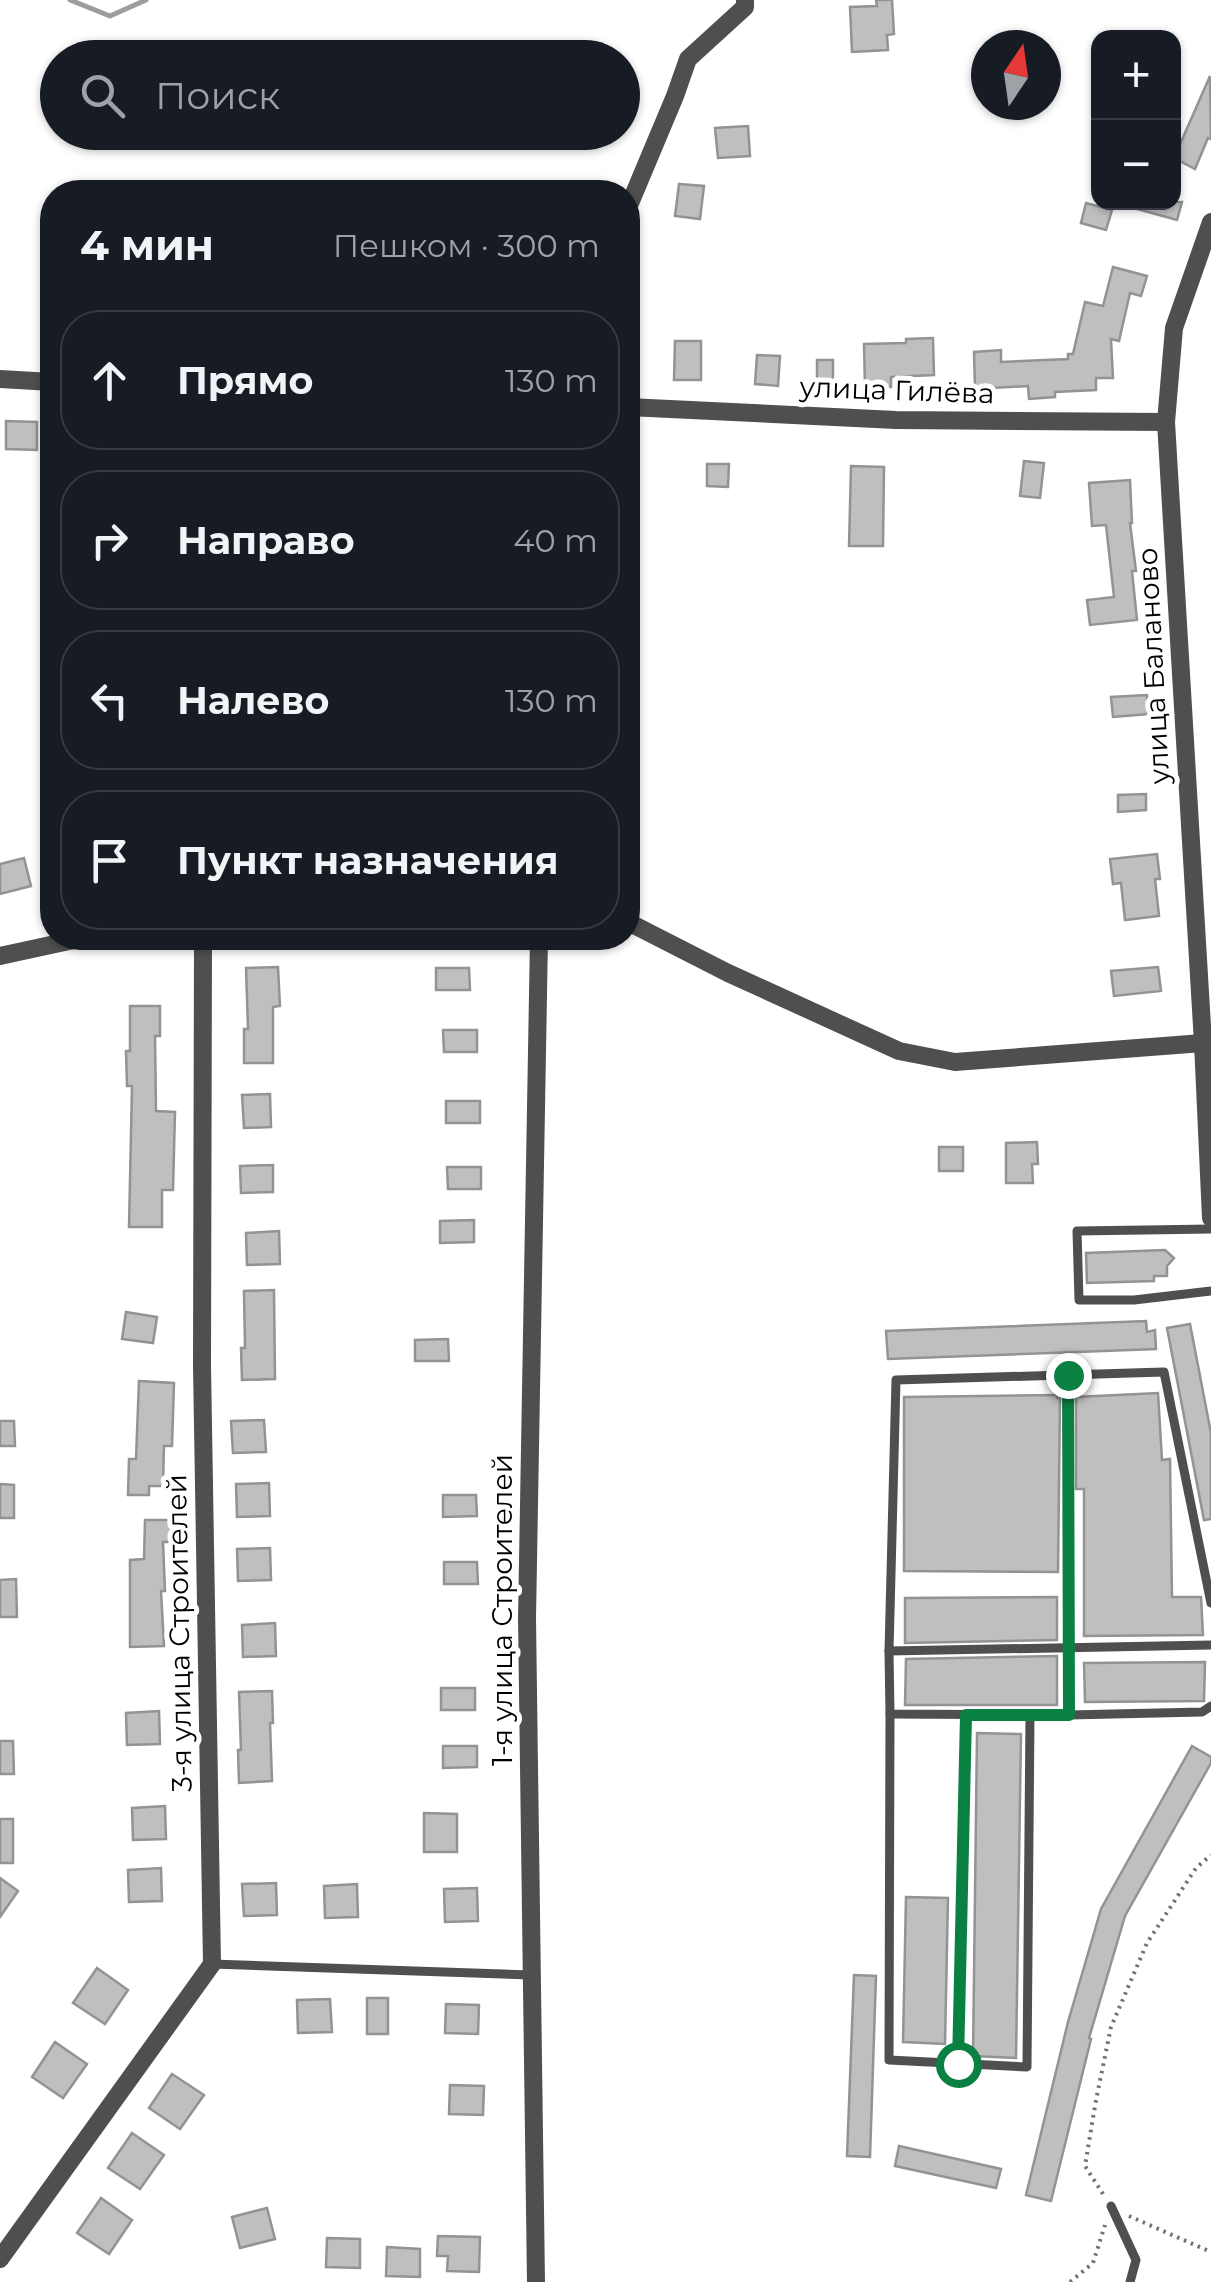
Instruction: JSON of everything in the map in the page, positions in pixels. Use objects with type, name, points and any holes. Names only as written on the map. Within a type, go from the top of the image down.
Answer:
[{"type":"street","points":[[640,180],[688,58],[745,7],[745,0]]},
{"type":"street","name":"улица Баланово","points":[[1211,222],[1205,255],[1174,328],[1166,422],[1209,1112],[1211,1218]]},
{"type":"street","points":[[0,379],[40,381]]},
{"type":"street","name":"улица Гилёва","points":[[640,408],[896,420],[1166,422]]},
{"type":"street","points":[[640,928],[728,974],[899,1051],[955,1062],[1203,1043]]},
{"type":"street","points":[[0,956],[40,947]]},
{"type":"street","name":"3-я улица Строителей","points":[[202,950],[202,1366],[212,1964]]},
{"type":"street","name":"1-я улица Строителей","points":[[536,2282],[527,1618],[538,950]]},
{"type":"street","points":[[3,2249],[212,1964]]},
{"type":"lane","points":[[1211,1229],[1076,1232],[1078,1300],[1134,1300],[1211,1291]]},
{"type":"lane","points":[[1030,1715],[1027,2068],[889,2060],[890,1651],[896,1380],[1164,1372],[1211,1603]]},
{"type":"lane","points":[[1068,1375],[1069,1715]]},
{"type":"lane","points":[[1196,1534],[1211,1532]]},
{"type":"lane","points":[[890,1651],[1211,1645]]},
{"type":"lane","points":[[890,1714],[1202,1712],[1211,1706]]},
{"type":"lane","points":[[958,2064],[966,1715]]},
{"type":"lane","points":[[212,1964],[532,1975]]},
{"type":"lane","points":[[1111,2206],[1136,2260],[1130,2282]]},
{"type":"path","points":[[1211,1855],[1196,1868],[1147,1942],[1111,2028],[1085,2166],[1111,2206],[1211,2252]]},
{"type":"path","points":[[1070,2282],[1093,2263],[1111,2206]]},
{"type":"building","points":[[876,0],[892,0],[894,34],[887,35],[888,50],[852,52],[850,7],[877,6]]},
{"type":"building","points":[[1210,76],[1211,139],[1208,138],[1195,169],[1181,162],[1181,142]]},
{"type":"building","points":[[748,126],[750,156],[718,158],[715,128]]},
{"type":"building","points":[[679,184],[704,186],[700,219],[675,216]]},
{"type":"building","points":[[1086,203],[1091,204],[1091,210],[1112,210],[1106,230],[1081,223]]},
{"type":"building","points":[[1141,210],[1180,210],[1177,220]]},
{"type":"building","points":[[1113,267],[1147,276],[1141,296],[1130,293],[1119,341],[1111,339],[1113,378],[1096,378],[1096,390],[1055,392],[1055,397],[1029,399],[1028,386],[975,389],[974,352],[1001,350],[1001,362],[1068,359],[1068,354],[1073,354],[1085,302],[1103,306]]},
{"type":"building","points":[[933,338],[934,375],[891,377],[891,387],[865,387],[864,344]]},
{"type":"building","points":[[675,341],[701,341],[701,380],[674,380]]},
{"type":"building","points":[[757,355],[780,356],[778,386],[755,384]]},
{"type":"building","points":[[817,360],[833,360],[833,382],[817,382]]},
{"type":"building","points":[[6,421],[37,422],[37,450],[6,449]]},
{"type":"building","points":[[1024,461],[1044,463],[1040,498],[1020,496]]},
{"type":"building","points":[[707,464],[729,464],[728,487],[707,486]]},
{"type":"building","points":[[851,466],[884,467],[883,546],[849,546]]},
{"type":"building","points":[[1130,480],[1137,620],[1090,625],[1087,600],[1114,597],[1106,525],[1092,526],[1089,483]]},
{"type":"building","points":[[1147,695],[1149,714],[1113,717],[1111,697]]},
{"type":"building","points":[[1146,794],[1146,810],[1118,812],[1118,795]]},
{"type":"building","points":[[1157,854],[1159,916],[1125,920],[1121,883],[1113,884],[1110,859]]},
{"type":"building","points":[[24,858],[31,886],[0,894],[0,864]]},
{"type":"building","points":[[278,967],[280,1006],[273,1007],[273,1063],[244,1063],[244,1029],[248,1029],[246,968]]},
{"type":"building","points":[[1158,967],[1161,991],[1114,996],[1111,971]]},
{"type":"building","points":[[436,968],[469,968],[470,990],[436,990]]},
{"type":"building","points":[[130,1006],[160,1006],[160,1036],[155,1036],[156,1111],[175,1112],[173,1190],[162,1190],[162,1227],[129,1227],[132,1086],[127,1086],[126,1051],[130,1051]]},
{"type":"building","points":[[443,1030],[477,1030],[477,1052],[444,1052]]},
{"type":"building","points":[[270,1094],[271,1127],[244,1128],[242,1095]]},
{"type":"building","points":[[446,1101],[480,1101],[480,1123],[446,1123]]},
{"type":"building","points":[[1037,1142],[1038,1164],[1032,1164],[1033,1183],[1006,1183],[1006,1143]]},
{"type":"building","points":[[939,1147],[963,1147],[963,1171],[939,1171]]},
{"type":"building","points":[[273,1165],[273,1192],[241,1193],[240,1166]]},
{"type":"building","points":[[447,1167],[481,1167],[481,1189],[448,1189]]},
{"type":"building","points":[[474,1220],[474,1242],[440,1243],[440,1221]]},
{"type":"building","points":[[279,1231],[280,1264],[247,1265],[246,1233]]},
{"type":"building","points":[[1165,1250],[1174,1258],[1167,1266],[1167,1276],[1154,1276],[1154,1281],[1087,1283],[1086,1253]]},
{"type":"building","points":[[274,1290],[275,1379],[242,1380],[244,1291]]},
{"type":"building","points":[[126,1312],[157,1317],[153,1343],[122,1339]]},
{"type":"building","points":[[1146,1321],[1147,1332],[1155,1330],[1156,1349],[888,1359],[886,1331]]},
{"type":"building","points":[[1190,1324],[1211,1433],[1211,1519],[1204,1520],[1167,1328]]},
{"type":"building","points":[[448,1339],[449,1361],[415,1361],[415,1340]]},
{"type":"building","points":[[139,1381],[174,1383],[172,1446],[164,1446],[163,1486],[149,1486],[149,1495],[128,1495],[129,1459],[136,1459]]},
{"type":"building","points":[[1158,1393],[1162,1460],[1170,1459],[1172,1597],[1201,1597],[1203,1635],[1084,1636],[1084,1489],[1076,1489],[1076,1397]]},
{"type":"building","points":[[1057,1395],[1058,1572],[904,1571],[904,1397]]},
{"type":"building","points":[[264,1420],[266,1452],[233,1453],[231,1421]]},
{"type":"building","points":[[0,1421],[14,1421],[15,1446],[0,1446]]},
{"type":"building","points":[[269,1483],[270,1516],[237,1517],[236,1484]]},
{"type":"building","points":[[0,1484],[14,1485],[14,1518],[0,1518]]},
{"type":"building","points":[[443,1495],[476,1495],[477,1516],[443,1517]]},
{"type":"building","points":[[145,1520],[177,1520],[177,1542],[163,1542],[164,1646],[130,1647],[130,1560],[144,1559]]},
{"type":"building","points":[[270,1548],[271,1580],[238,1581],[237,1549]]},
{"type":"building","points":[[444,1562],[477,1562],[478,1584],[444,1584]]},
{"type":"building","points":[[16,1579],[17,1617],[0,1617],[0,1580]]},
{"type":"building","points":[[1057,1597],[1057,1640],[905,1643],[905,1598]]},
{"type":"building","points":[[275,1623],[276,1656],[243,1657],[242,1625]]},
{"type":"building","points":[[1057,1656],[1057,1705],[905,1705],[906,1659]]},
{"type":"building","points":[[1205,1662],[1204,1701],[1085,1702],[1084,1663]]},
{"type":"building","points":[[441,1688],[475,1688],[475,1710],[441,1710]]},
{"type":"building","points":[[272,1691],[272,1781],[239,1783],[239,1692]]},
{"type":"building","points":[[159,1711],[160,1744],[127,1745],[126,1713]]},
{"type":"building","points":[[977,1733],[1021,1734],[1016,2058],[973,2056]]},
{"type":"building","points":[[0,1741],[13,1741],[14,1774],[0,1774]]},
{"type":"building","points":[[443,1746],[477,1746],[477,1767],[443,1768]]},
{"type":"building","points":[[1192,1746],[1211,1757],[1211,1763],[1125,1916],[1089,2038],[1051,2201],[1026,2195],[1068,2022],[1101,1909]]},
{"type":"building","points":[[165,1806],[166,1839],[133,1840],[132,1808]]},
{"type":"building","points":[[424,1813],[457,1814],[457,1852],[424,1852]]},
{"type":"building","points":[[0,1819],[13,1819],[13,1863],[0,1863]]},
{"type":"building","points":[[161,1868],[162,1901],[129,1902],[128,1870]]},
{"type":"building","points":[[0,1878],[18,1891],[0,1917]]},
{"type":"building","points":[[276,1883],[277,1915],[244,1916],[242,1884]]},
{"type":"building","points":[[357,1884],[358,1917],[325,1918],[324,1886]]},
{"type":"building","points":[[477,1888],[478,1921],[445,1922],[444,1889]]},
{"type":"building","points":[[906,1897],[948,1898],[945,2044],[903,2042]]},
{"type":"building","points":[[97,1968],[128,1990],[105,2024],[73,2003]]},
{"type":"building","points":[[854,1975],[876,1976],[870,2157],[847,2156]]},
{"type":"building","points":[[367,1998],[388,1998],[388,2034],[367,2034]]},
{"type":"building","points":[[330,1999],[332,2032],[298,2033],[297,2000]]},
{"type":"building","points":[[446,2004],[479,2005],[478,2034],[445,2033]]},
{"type":"building","points":[[55,2042],[87,2064],[63,2098],[32,2077]]},
{"type":"building","points":[[172,2074],[204,2095],[180,2129],[149,2108]]},
{"type":"building","points":[[450,2085],[484,2086],[483,2115],[449,2114]]},
{"type":"building","points":[[132,2133],[164,2155],[140,2189],[108,2168]]},
{"type":"building","points":[[899,2146],[1001,2169],[996,2188],[895,2166]]},
{"type":"building","points":[[101,2198],[132,2220],[109,2254],[77,2233]]},
{"type":"building","points":[[267,2208],[275,2239],[240,2248],[232,2217]]},
{"type":"building","points":[[438,2236],[480,2237],[479,2272],[447,2271],[448,2256],[437,2256]]},
{"type":"building","points":[[327,2238],[360,2239],[360,2268],[326,2267]]},
{"type":"building","points":[[387,2247],[420,2249],[420,2277],[386,2276]]},
{"type":"waterway","points":[[70,0],[110,16],[146,0]]},
{"type":"route","points":[[958,2064],[966,1715],[1069,1715],[1068,1375]]}]
